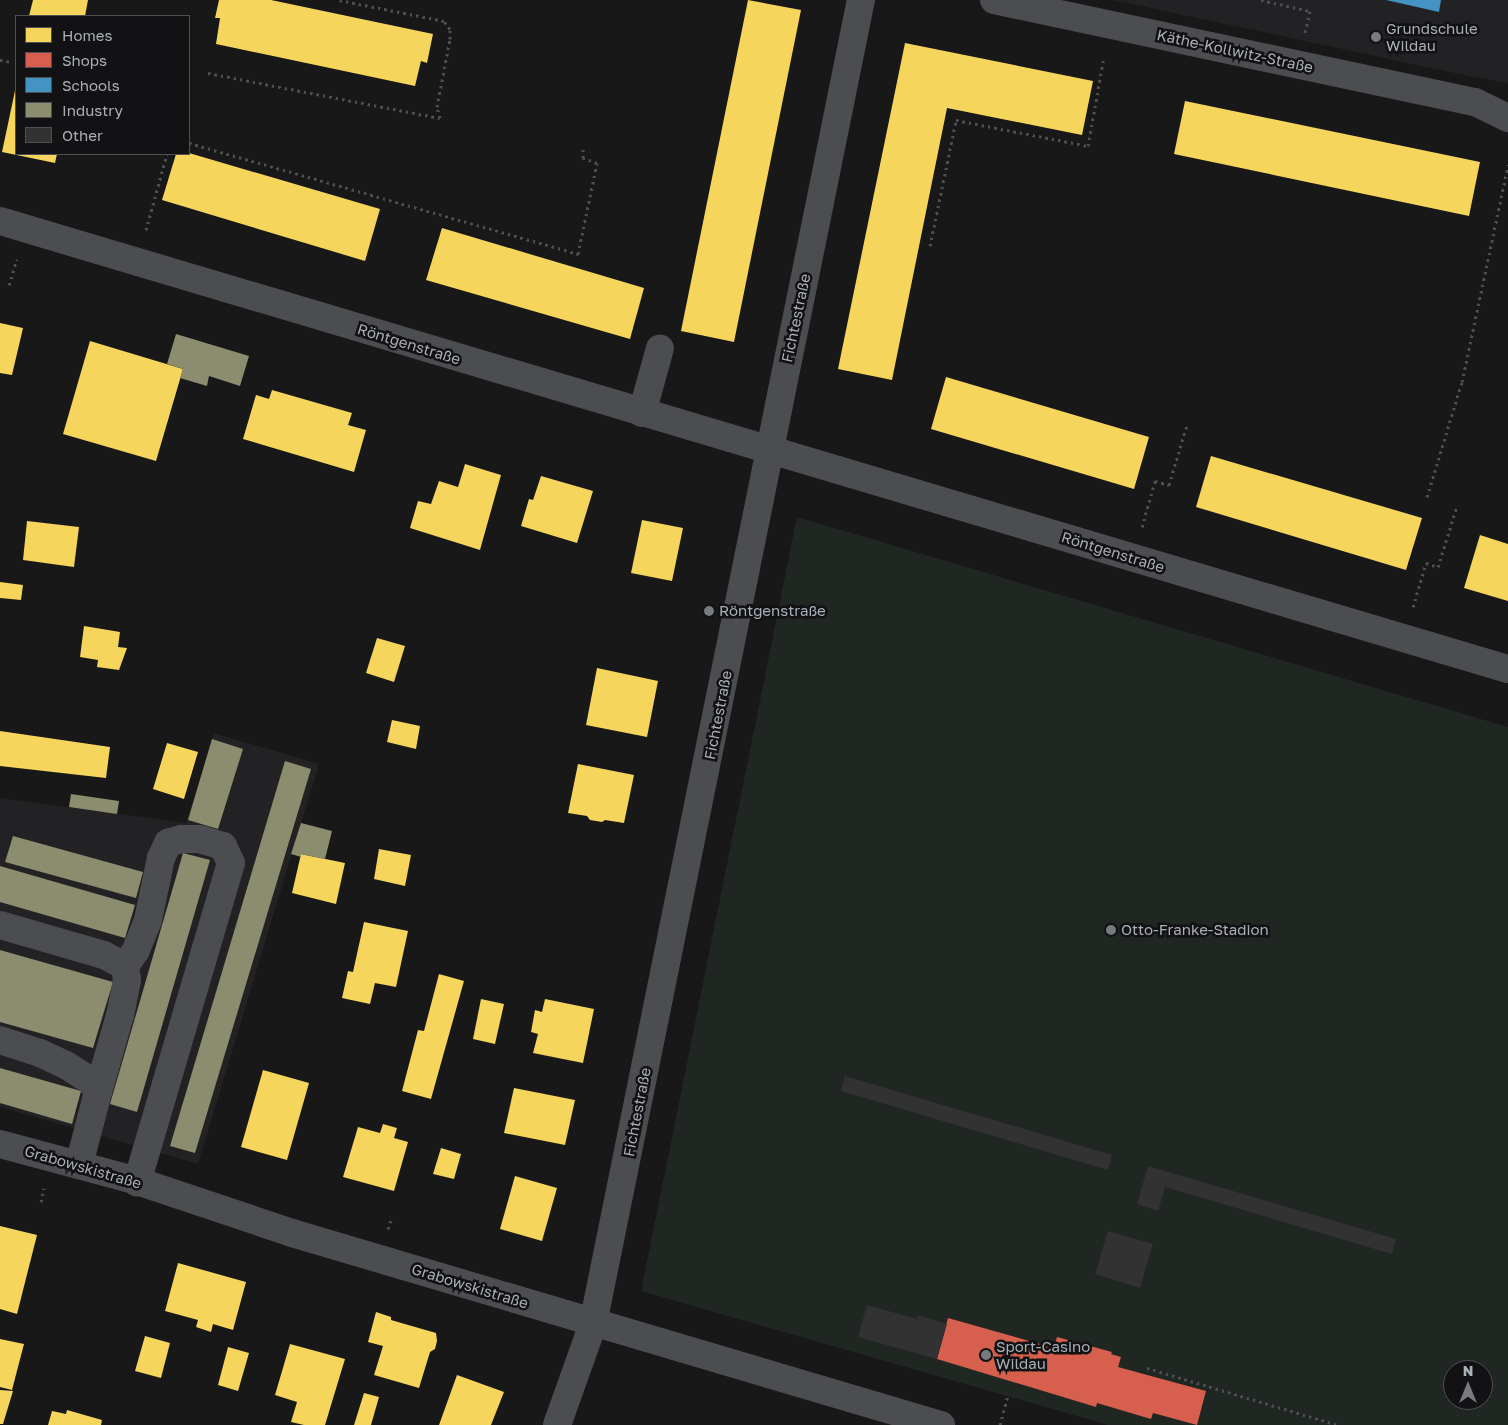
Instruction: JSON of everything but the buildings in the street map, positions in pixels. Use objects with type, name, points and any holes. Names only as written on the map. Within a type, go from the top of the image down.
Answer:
[{"type":"street","name":"Fichtestraße","points":[[557,1425],[593,1324],[861,0]]},
{"type":"street","name":"Käthe-Kollwitz-Straße","points":[[994,0],[1475,102],[1508,118]]},
{"type":"street","name":"Röntgenstraße","points":[[0,221],[1508,669]]},
{"type":"street","points":[[642,413],[660,348]]},
{"type":"street","points":[[79,1165],[120,1015],[127,980],[125,966],[136,950],[148,920],[162,858],[168,843],[181,839],[200,838],[223,846],[231,863],[137,1182]]},
{"type":"street","points":[[0,924],[104,955],[125,966]]},
{"type":"street","points":[[0,1040],[40,1052],[66,1065],[90,1081],[98,1092]]},
{"type":"street","name":"Grabowskistraße","points":[[0,1144],[137,1182],[283,1231],[593,1324],[941,1425]]},
{"type":"path","points":[[208,73],[440,118],[437,107],[450,39],[450,29],[444,21],[339,0]]},
{"type":"path","points":[[1261,0],[1310,11],[1298,65]]},
{"type":"path","points":[[930,246],[956,120],[1088,146],[1105,53]]},
{"type":"path","points":[[0,60],[12,62]]},
{"type":"path","points":[[190,143],[578,254],[597,163],[583,158],[583,148]]},
{"type":"path","points":[[144,234],[167,155]]},
{"type":"path","points":[[1426,497],[1462,382],[1508,165]]},
{"type":"path","points":[[1142,529],[1155,481],[1169,485],[1187,425]]},
{"type":"path","points":[[1412,610],[1426,563],[1438,567],[1457,506]]},
{"type":"path","points":[[1147,1368],[1338,1425]]},
{"type":"path","points":[[1000,1425],[1008,1396]]},
{"type":"shaded area","name":"Grundschule Wildau","points":[[1113,0],[1508,0],[1508,83],[1459,74]]},
{"type":"shaded area","name":"Otto-Franke-Stadion","points":[[797,517],[1508,727],[1508,1425],[1108,1425],[641,1291]]},
{"type":"shaded area","points":[[214,733],[319,764],[198,1164],[0,1107],[0,798],[186,823]]},
{"type":"place","name":"Grundschule Wildau","points":[[1376,37]]},
{"type":"place","name":"Röntgenstraße","points":[[709,611]]},
{"type":"place","name":"Otto-Franke-Stadion","points":[[1111,930]]},
{"type":"place","name":"Sport-Casino Wildau","points":[[986,1355]]}]
